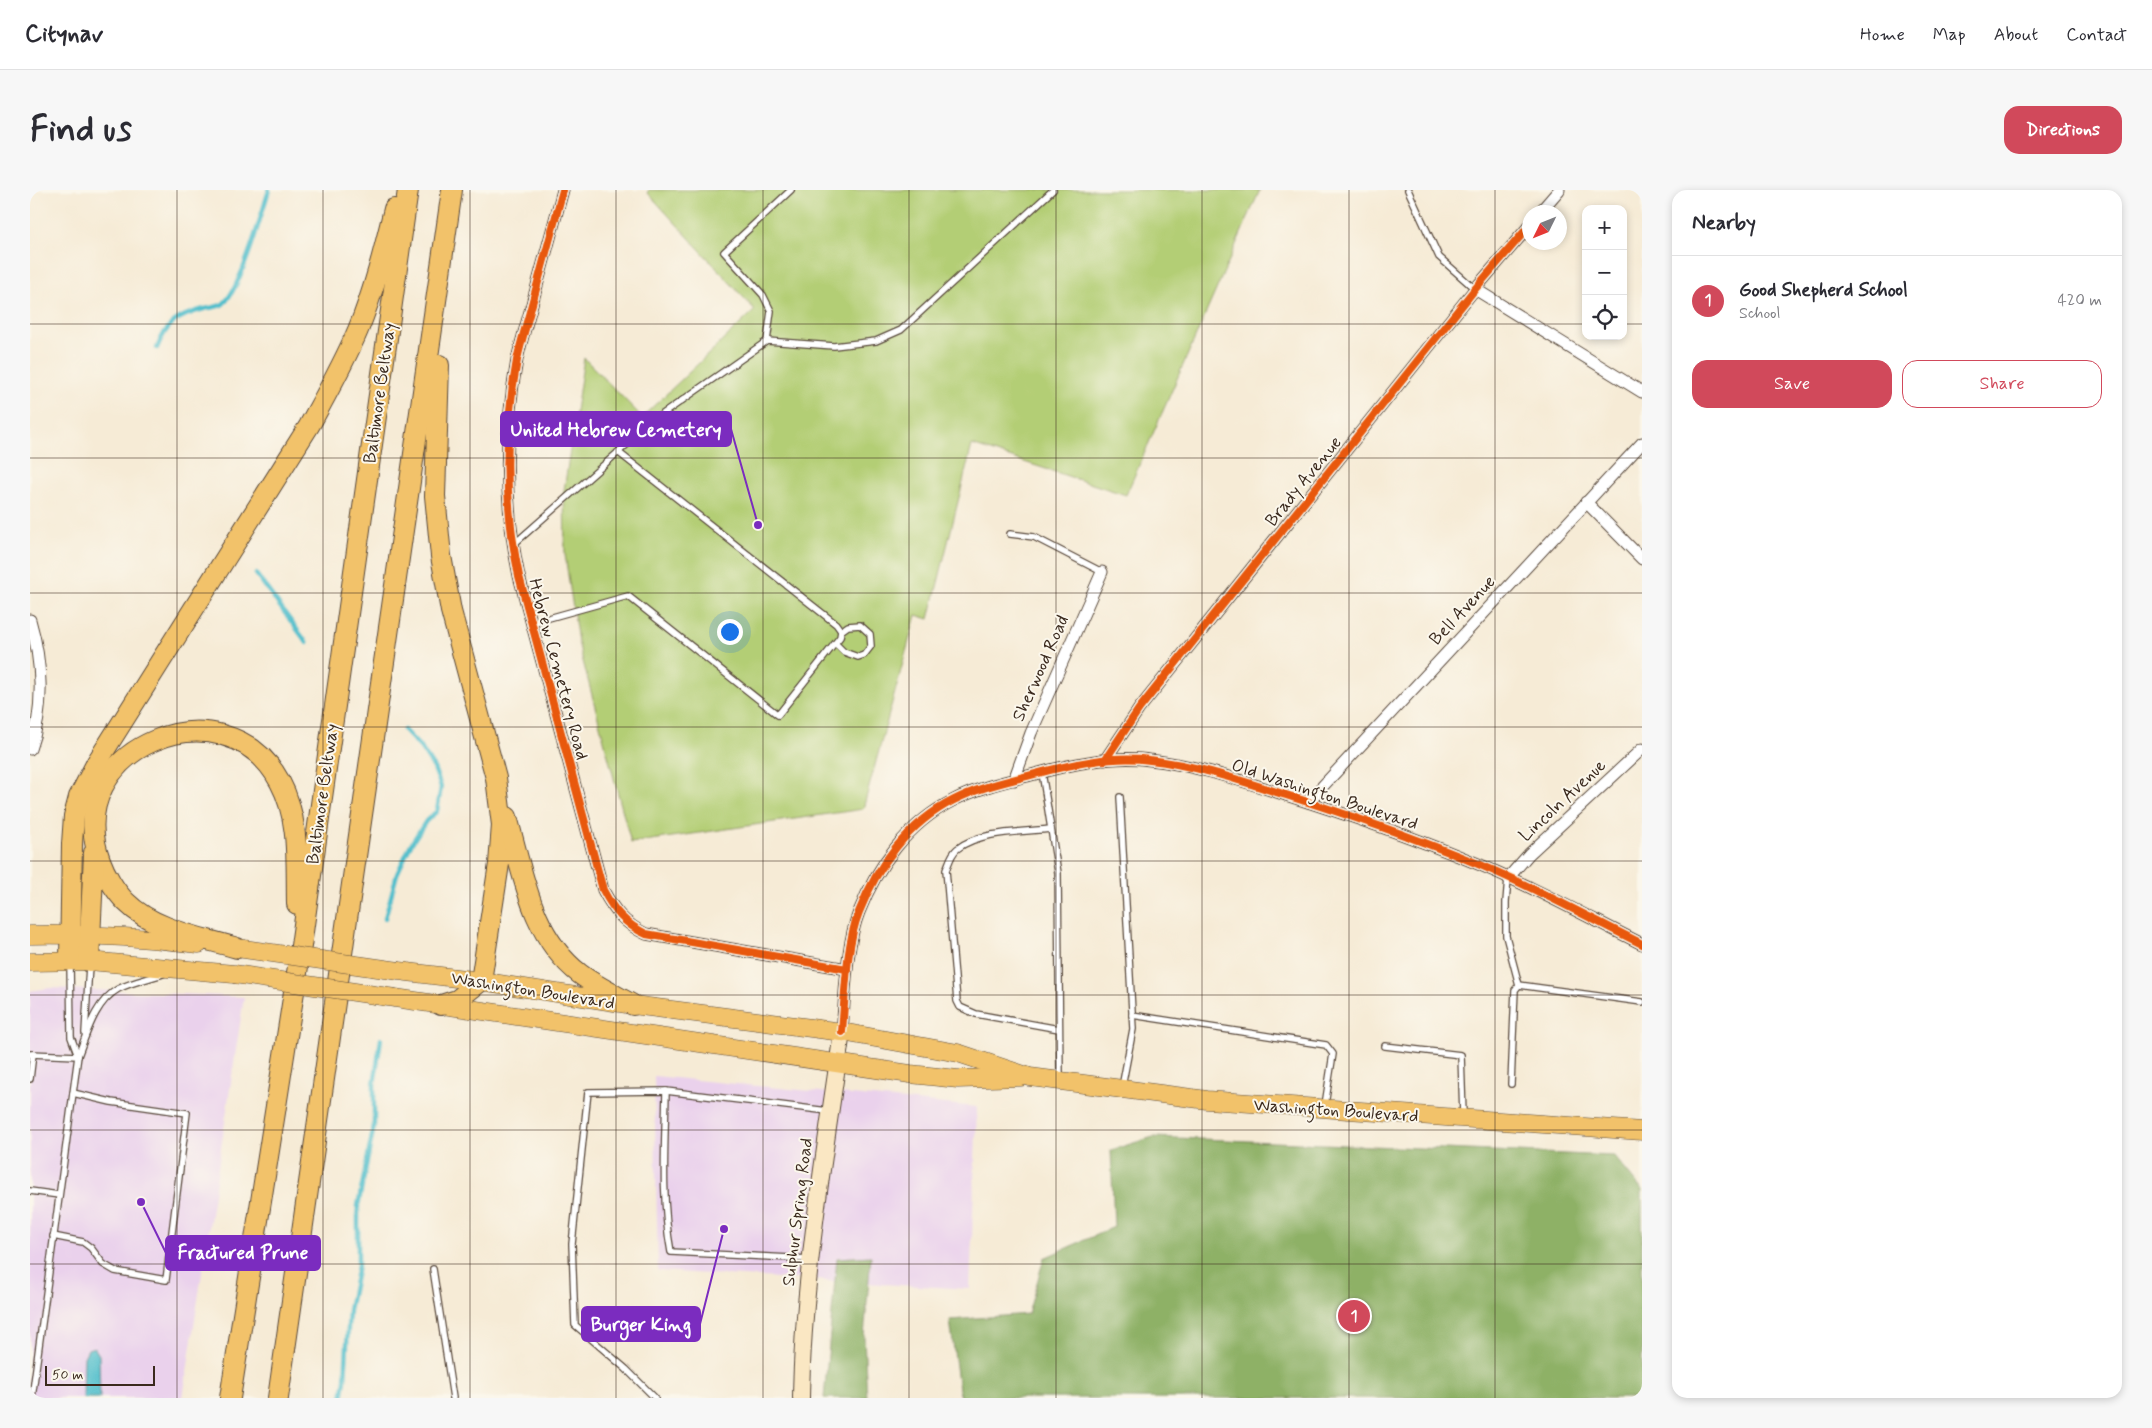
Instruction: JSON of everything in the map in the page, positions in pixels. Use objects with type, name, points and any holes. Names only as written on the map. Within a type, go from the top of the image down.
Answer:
[{"type":"highway","points":[[80,960],[70,934],[72,844],[74,816],[79,797],[97,762],[304,434],[335,378],[372,293],[399,190]]},
{"type":"highway","name":"Baltimore Beltway","points":[[230,1398],[299,960],[408,190]]},
{"type":"highway","points":[[278,1398],[452,190]]},
{"type":"highway","points":[[444,244],[435,496],[441,556],[451,611],[533,910],[546,936],[561,957],[581,974],[633,1006]]},
{"type":"highway","points":[[80,960],[91,935],[97,805],[105,782],[133,751],[159,738],[192,731],[228,736],[247,746],[265,760],[279,781],[289,803],[294,827],[299,960]]},
{"type":"highway","points":[[441,1005],[457,1000],[481,981],[499,864],[502,824],[496,778]]},
{"type":"highway","points":[[94,845],[103,868],[125,902],[167,928],[236,948]]},
{"type":"main road","name":"Washington Boulevard","points":[[30,935],[70,934],[144,937],[481,981],[633,1006],[842,1032],[958,1053],[1030,1077]]},
{"type":"main road","name":"Washington Boulevard","points":[[30,962],[80,960],[234,974],[837,1063],[958,1079],[1030,1077],[1207,1100],[1463,1120],[1642,1131]]},
{"type":"main road","name":"Sulphur Spring Road","points":[[801,1398],[802,1349],[810,1259],[842,1032]]},
{"type":"street","name":"Hebrew Cemetery Road","points":[[563,190],[517,358],[510,410],[508,481],[513,546],[531,623],[599,875],[612,906],[621,918],[632,928],[646,934],[847,969]]},
{"type":"street","points":[[1546,205],[1560,190]]},
{"type":"street","name":"Brady Avenue","points":[[1105,760],[1139,709],[1475,289],[1522,234]]},
{"type":"street","points":[[1475,289],[1642,392]]},
{"type":"street","name":"Bell Avenue","points":[[1308,802],[1642,443]]},
{"type":"street","points":[[1586,502],[1642,559]]},
{"type":"street","name":"Sherwood Road","points":[[1014,780],[1031,733],[1102,572]]},
{"type":"street","points":[[30,620],[37,645],[40,701],[34,739],[30,749]]},
{"type":"street","name":"Lincoln Avenue","points":[[1508,878],[1529,854],[1642,749]]},
{"type":"street","name":"Old Washington Boulevard","points":[[842,1032],[847,969],[857,916],[880,869],[896,847],[917,825],[936,810],[956,799],[1042,772],[1105,760],[1149,759],[1188,767],[1308,802],[1466,859],[1642,944]]},
{"type":"lane","points":[[767,341],[771,311],[763,295],[724,252],[791,190]]},
{"type":"lane","points":[[513,546],[657,418],[767,341],[834,346],[876,341],[890,336],[911,323],[1053,190]]},
{"type":"lane","points":[[1408,190],[1439,257],[1475,289]]},
{"type":"lane","points":[[618,452],[836,624],[841,632]]},
{"type":"lane","points":[[1010,534],[1034,537],[1102,572]]},
{"type":"lane","points":[[531,623],[628,596],[778,715],[836,644],[841,632],[848,626],[860,625],[870,634],[871,646],[864,655],[858,657],[844,652],[836,644]]},
{"type":"lane","points":[[1042,772],[1058,873],[1060,1081]]},
{"type":"lane","points":[[1120,797],[1133,1029],[1122,1089]]},
{"type":"lane","points":[[1051,829],[999,834],[968,842],[955,850],[946,870],[957,1001],[960,1007],[976,1014],[1059,1029]]},
{"type":"lane","points":[[1508,878],[1506,936],[1518,985]]},
{"type":"lane","points":[[80,960],[85,1038]]},
{"type":"lane","points":[[78,1056],[71,1037],[80,960]]},
{"type":"lane","points":[[32,1398],[78,1056],[99,1007],[116,990],[184,968]]},
{"type":"lane","points":[[1518,985],[1642,1002]]},
{"type":"lane","points":[[1510,1084],[1514,990],[1518,985]]},
{"type":"lane","points":[[1132,1015],[1326,1045],[1332,1054],[1324,1110]]},
{"type":"lane","points":[[1385,1046],[1461,1055],[1463,1120]]},
{"type":"lane","points":[[30,1079],[32,1054],[78,1056]]},
{"type":"lane","points":[[655,1398],[626,1369],[575,1325],[572,1244],[588,1092],[666,1091],[830,1111]]},
{"type":"lane","points":[[666,1091],[666,1227],[671,1252],[810,1259]]},
{"type":"lane","points":[[53,1236],[84,1242],[92,1248],[103,1264],[115,1271],[166,1280],[187,1113],[112,1102],[73,1093]]},
{"type":"lane","points":[[30,1191],[59,1195]]},
{"type":"lane","points":[[433,1270],[453,1398]]},
{"type":"shaded area","points":[[50,988],[244,997],[183,1398],[30,1398],[30,991]]},
{"type":"shaded area","points":[[654,1076],[977,1107],[970,1289],[658,1271]]},
{"type":"green space","points":[[649,190],[1260,190],[1126,495],[972,445],[929,619],[916,615],[863,809],[631,843],[578,642],[565,555],[564,490],[584,358],[642,417],[755,310],[647,192]]},
{"type":"green space","points":[[1153,1137],[1614,1156],[1642,1190],[1642,1398],[960,1398],[950,1320],[1028,1314],[1044,1258],[1114,1227],[1111,1150]]},
{"type":"green space","points":[[871,1256],[864,1337],[867,1398],[824,1398],[837,1258]]},
{"type":"water","points":[[94,1347],[99,1355],[100,1398],[83,1398],[84,1357],[88,1349]]},
{"type":"waterway","points":[[157,348],[165,332],[174,321],[187,314],[221,305],[230,296],[250,251],[269,190]]},
{"type":"waterway","points":[[256,574],[307,643]]},
{"type":"waterway","points":[[385,918],[397,874],[411,844],[426,821],[437,811],[441,787],[434,768],[421,748],[404,730]]},
{"type":"waterway","points":[[342,1398],[345,1380],[349,1310],[358,1266],[358,1206],[374,1126],[374,1084],[381,1039]]},
{"type":"cycle path","points":[[563,190],[517,360],[508,441],[508,495],[519,576],[603,890],[621,916],[632,926],[646,934],[847,969]]},
{"type":"cycle path","points":[[1105,760],[1139,709],[1475,289],[1522,234]]},
{"type":"cycle path","points":[[842,1032],[851,939],[859,912],[875,878],[908,833],[937,810],[974,791],[1092,761],[1136,759],[1167,762],[1219,774],[1354,817],[1488,868],[1642,944]]},
{"type":"place","name":"United Hebrew Cemetery","points":[[758,525]]},
{"type":"place","name":"Fractured Prune","points":[[141,1202]]},
{"type":"place","name":"Burger King","points":[[724,1229]]},
{"type":"place","name":"Good Shepherd School","points":[[1354,1316]]}]
